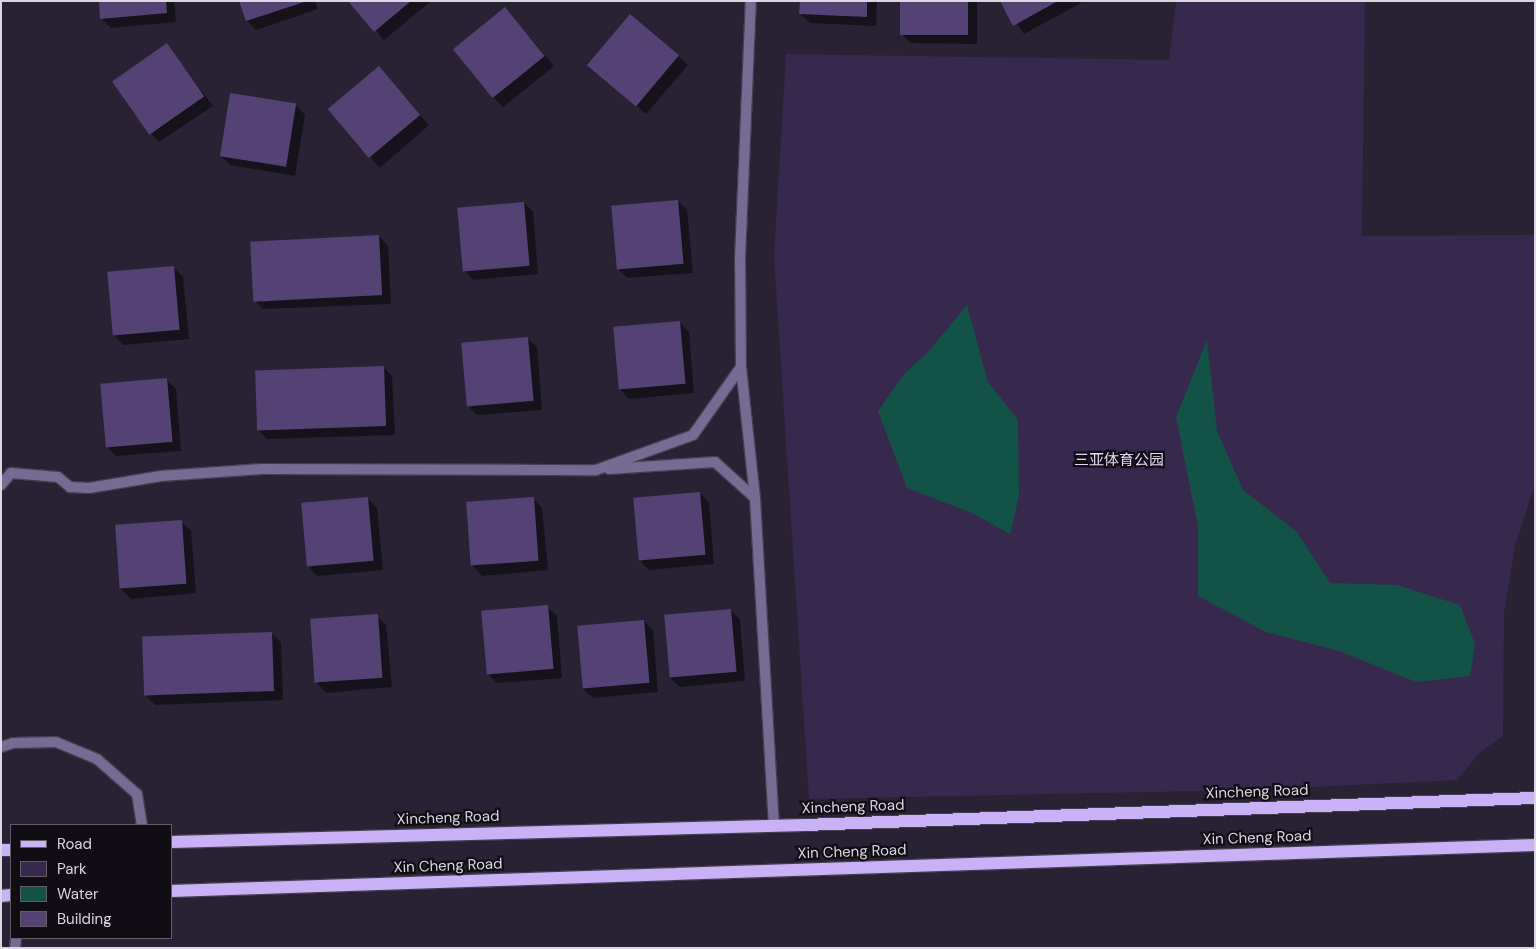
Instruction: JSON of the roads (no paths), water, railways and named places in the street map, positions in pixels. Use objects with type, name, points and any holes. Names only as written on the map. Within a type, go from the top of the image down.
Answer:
[{"type":"main road","name":"Xincheng Road","points":[[172,842],[774,826],[1535,798]]},
{"type":"main road","name":"Xin Cheng Road","points":[[172,891],[1535,845]]},
{"type":"street","points":[[751,1],[740,259],[741,367],[755,498],[774,826]]},
{"type":"street","points":[[596,470],[694,435],[741,367]]},
{"type":"street","points":[[1,485],[10,473],[58,477],[70,487],[89,488],[161,476],[262,469],[596,470],[715,462],[755,498]]},
{"type":"street","points":[[1,747],[13,743],[56,742],[97,759],[137,794],[142,824]]},
{"type":"water","points":[[967,305],[988,382],[1018,420],[1019,496],[1010,534],[972,513],[907,488],[878,411],[904,374],[929,351]]},
{"type":"water","points":[[1207,340],[1217,431],[1243,490],[1297,532],[1330,583],[1397,585],[1460,605],[1475,644],[1470,676],[1416,682],[1339,651],[1266,632],[1198,596],[1198,527],[1176,417]]},
{"type":"park label","name":"三亚体育公园","points":[[1119,461]]}]
